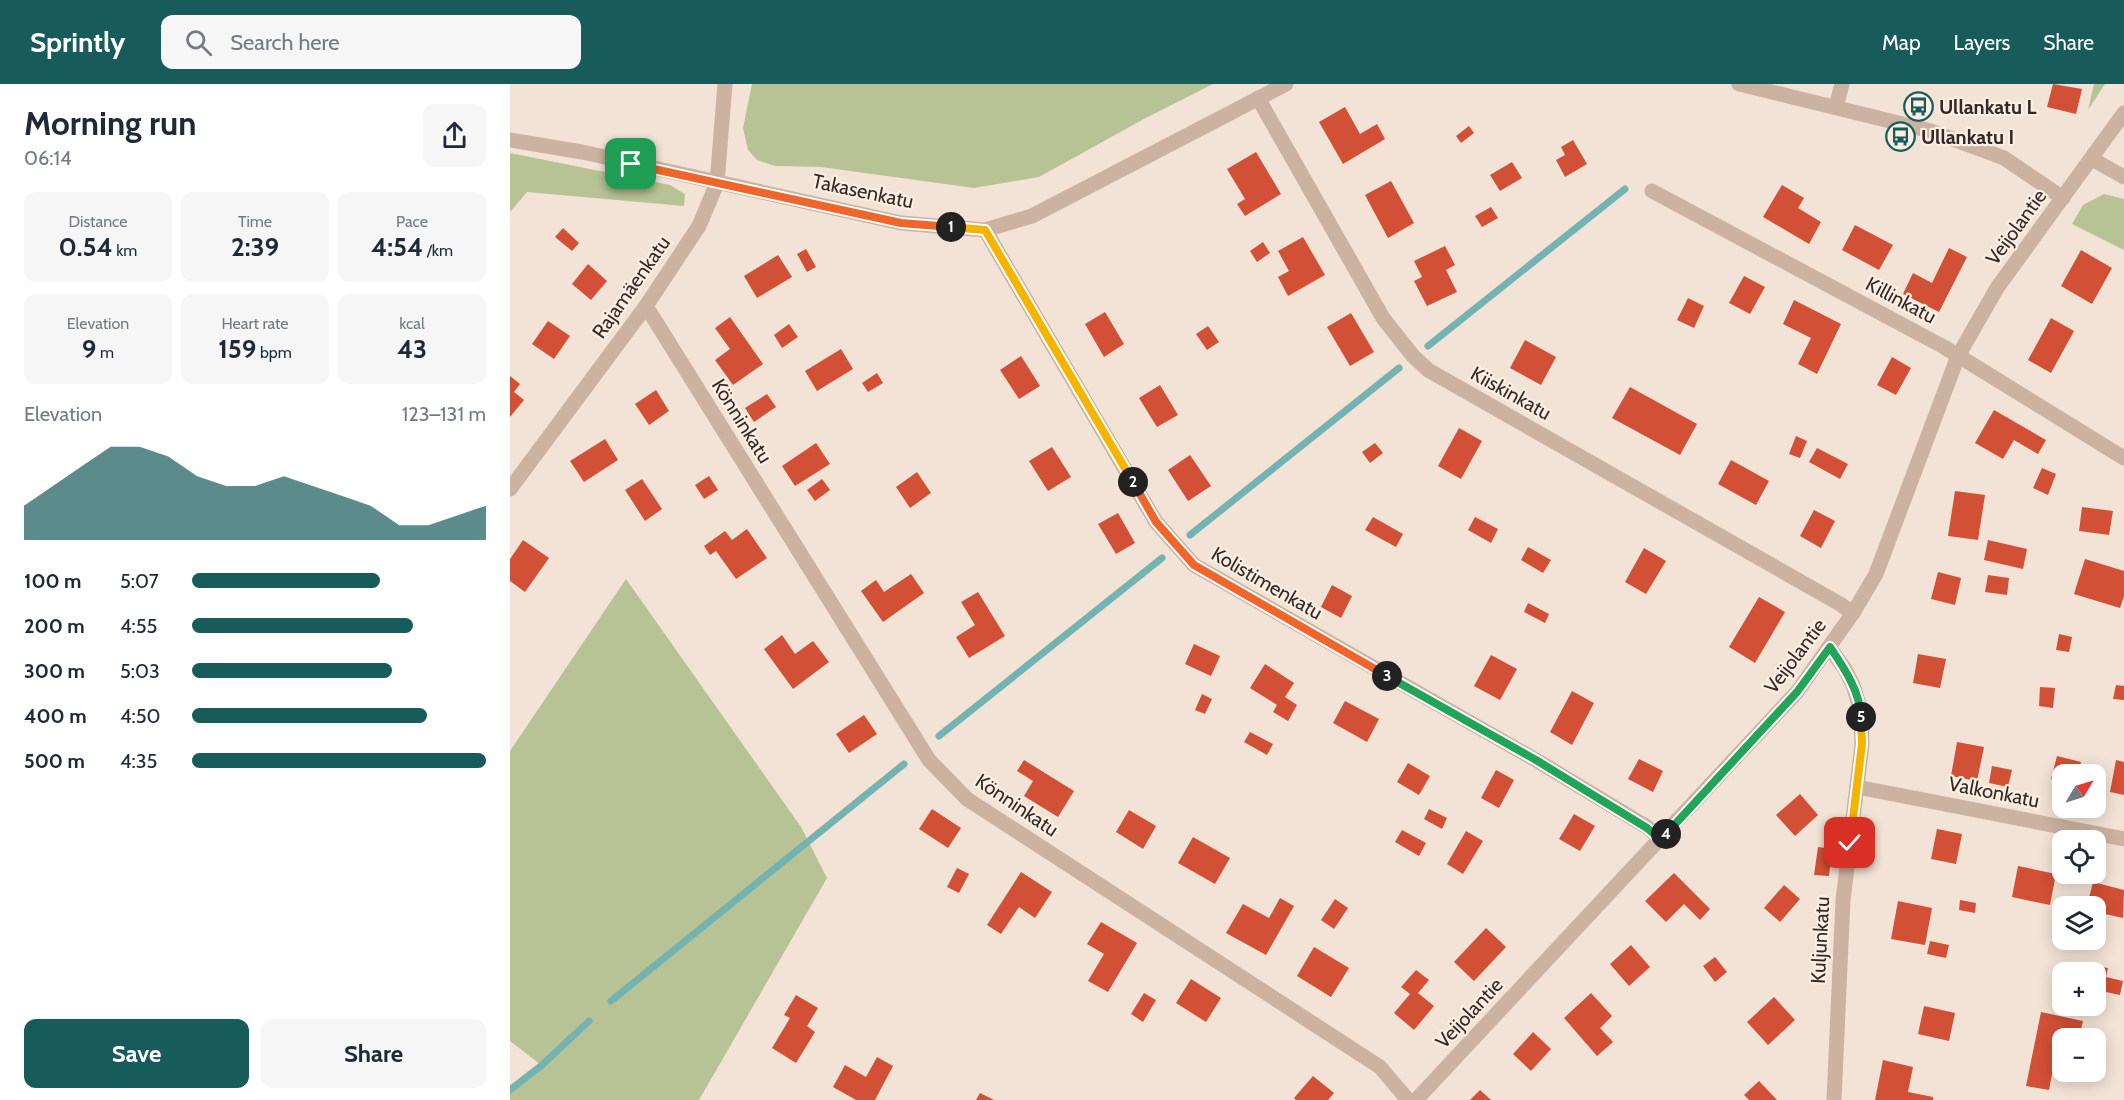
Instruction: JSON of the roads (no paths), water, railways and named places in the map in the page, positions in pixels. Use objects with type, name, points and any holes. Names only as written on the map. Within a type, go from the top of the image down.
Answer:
[{"type":"street","name":"Rajamäenkatu","points":[[510,489],[646,306],[699,226],[717,183],[725,84]]},
{"type":"street","name":"Takasenkatu","points":[[510,140],[582,152],[901,223],[985,230],[1032,216],[1286,84]]},
{"type":"street","points":[[1739,84],[1931,131],[2004,158],[2063,198]]},
{"type":"street","points":[[1836,107],[1842,84]]},
{"type":"street","name":"Kiiskinkatu","points":[[1258,98],[1383,318],[1413,356],[1428,370],[1853,613]]},
{"type":"street","name":"Veijolantie","points":[[1416,1100],[1797,692],[1830,647],[1876,574],[1958,356],[1997,288],[2124,113]]},
{"type":"street","points":[[2092,159],[2124,177]]},
{"type":"street","name":"Killinkatu","points":[[1652,190],[1958,356],[2124,458]]},
{"type":"street","name":"Kolistimenkatu","points":[[985,230],[1156,522],[1194,565],[1536,760],[1647,828],[1660,839]]},
{"type":"street","name":"Könninkatu","points":[[646,306],[929,760],[967,799],[1380,1067],[1408,1100]]},
{"type":"street","name":"Kuljunkatu","points":[[1830,647],[1849,677],[1861,711],[1862,744],[1843,900],[1834,1100]]},
{"type":"street","name":"Valkonkatu","points":[[1857,787],[2124,839]]},
{"type":"waterway","points":[[1428,346],[1625,189]]},
{"type":"waterway","points":[[1190,535],[1399,368]]},
{"type":"waterway","points":[[939,736],[1162,558]]},
{"type":"waterway","points":[[611,1001],[904,764]]},
{"type":"waterway","points":[[510,1090],[542,1065],[589,1021]]},
{"type":"place","name":"Ullankatu L","points":[[1918,107]]},
{"type":"place","name":"Ullankatu I","points":[[1900,137]]}]
